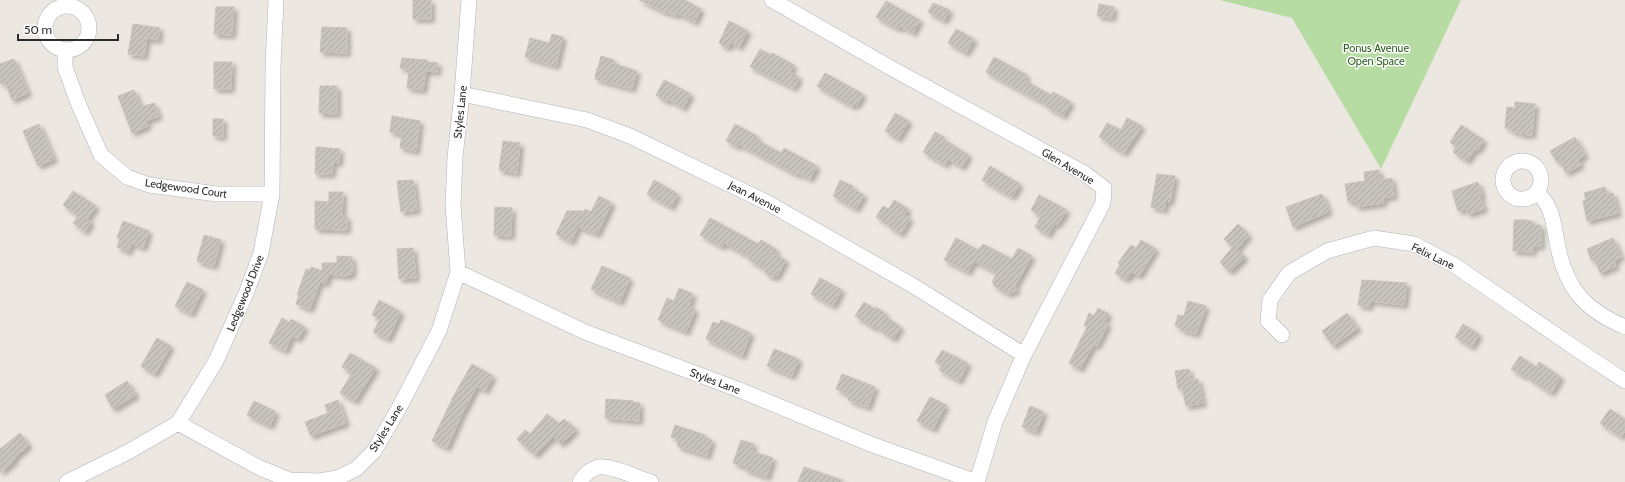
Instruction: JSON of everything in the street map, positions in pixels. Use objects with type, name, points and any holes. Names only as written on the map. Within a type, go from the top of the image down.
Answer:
[{"type":"street","name":"Ledgewood Drive","points":[[67,482],[128,452],[178,423],[216,361],[248,291],[261,252],[272,194],[273,66],[276,0]]},
{"type":"street","name":"Styles Lane","points":[[178,423],[258,468],[289,480],[319,481],[337,478],[356,468],[374,451],[399,408],[436,338],[458,272],[453,205],[455,157],[470,0]]},
{"type":"street","name":"Glen Avenue","points":[[772,0],[891,68],[1084,173],[1104,188],[1103,203],[1024,355],[994,422],[976,482]]},
{"type":"street","name":"Ledgewood Court","points":[[65,51],[65,67],[78,103],[101,155],[127,178],[149,185],[217,194],[272,194]]},
{"type":"street","name":"Jean Avenue","points":[[462,94],[587,120],[630,136],[768,203],[912,285],[1024,355]]},
{"type":"street","points":[[1537,192],[1547,202],[1552,215],[1560,256],[1568,281],[1589,307],[1625,327]]},
{"type":"street","name":"Felix Lane","points":[[1282,335],[1268,321],[1270,300],[1289,273],[1327,251],[1374,238],[1414,244],[1454,265],[1578,350],[1625,380]]},
{"type":"street","name":"Styles Lane","points":[[458,272],[585,332],[737,389],[873,445],[976,482]]},
{"type":"street","points":[[580,482],[584,474],[595,468],[604,466],[651,482]]},
{"type":"green space","name":"Ponus Avenue Open Space","points":[[1219,0],[1461,0],[1381,169],[1292,18]]},
{"type":"building","points":[[413,0],[431,0],[431,19],[413,19]]},
{"type":"building","points":[[639,0],[685,0],[701,9],[695,22],[677,13],[676,16],[667,12],[666,13]]},
{"type":"building","points":[[886,1],[920,20],[913,33],[900,26],[898,29],[876,17]]},
{"type":"building","points":[[933,3],[950,10],[944,21],[928,12]]},
{"type":"building","points":[[1099,4],[1114,7],[1112,18],[1097,16]]},
{"type":"building","points":[[216,7],[234,7],[232,35],[214,34]]},
{"type":"building","points":[[729,21],[748,31],[739,47],[731,42],[728,48],[719,43]]},
{"type":"building","points":[[133,24],[160,28],[158,40],[147,38],[144,56],[128,54]]},
{"type":"building","points":[[322,27],[347,28],[347,53],[320,52]]},
{"type":"building","points":[[956,29],[974,39],[966,53],[948,43]]},
{"type":"building","points":[[552,34],[563,37],[556,66],[525,57],[530,38],[549,43]]},
{"type":"building","points":[[760,49],[771,55],[772,53],[794,65],[790,72],[798,76],[798,80],[794,88],[750,67]]},
{"type":"building","points":[[601,56],[614,60],[613,63],[637,71],[632,89],[595,79]]},
{"type":"building","points":[[994,57],[1027,75],[1024,80],[1051,95],[1053,92],[1071,102],[1063,116],[1047,107],[1047,105],[986,72]]},
{"type":"building","points":[[402,58],[427,60],[427,62],[438,63],[437,72],[426,71],[423,90],[407,88],[409,69],[400,68]]},
{"type":"building","points":[[14,59],[28,93],[12,100],[5,82],[0,84],[0,64]]},
{"type":"building","points":[[214,62],[232,62],[231,89],[214,89]]},
{"type":"building","points":[[825,73],[863,94],[857,105],[854,104],[853,107],[817,86]]},
{"type":"building","points":[[664,80],[691,94],[683,108],[668,99],[667,102],[656,95]]},
{"type":"building","points":[[320,86],[337,86],[337,114],[319,113]]},
{"type":"building","points":[[134,90],[141,107],[154,103],[159,116],[146,121],[148,126],[132,133],[118,96]]},
{"type":"building","points":[[1515,102],[1535,104],[1532,135],[1519,134],[1519,132],[1512,132],[1512,129],[1505,128],[1507,107],[1515,108]]},
{"type":"building","points":[[895,113],[909,121],[898,139],[885,131]]},
{"type":"building","points":[[392,116],[420,121],[416,151],[400,148],[402,134],[390,132]]},
{"type":"building","points":[[1127,118],[1142,126],[1124,153],[1099,137],[1107,123],[1121,130]]},
{"type":"building","points":[[213,119],[223,119],[223,137],[213,136]]},
{"type":"building","points":[[39,124],[54,159],[38,166],[23,131]]},
{"type":"building","points":[[735,124],[757,136],[757,140],[781,153],[784,148],[817,166],[810,179],[798,173],[797,175],[739,144],[738,147],[726,141]]},
{"type":"building","points":[[1461,125],[1484,140],[1477,151],[1475,149],[1467,161],[1453,152],[1456,147],[1450,142]]},
{"type":"building","points":[[935,132],[944,137],[943,139],[969,155],[962,167],[948,159],[945,165],[923,152]]},
{"type":"building","points":[[1575,137],[1585,155],[1578,160],[1581,165],[1566,173],[1560,161],[1557,162],[1550,151]]},
{"type":"building","points":[[503,141],[520,143],[517,173],[499,170]]},
{"type":"building","points":[[316,147],[340,149],[339,163],[333,162],[332,174],[315,174]]},
{"type":"building","points":[[990,166],[1020,184],[1012,197],[982,180]]},
{"type":"building","points":[[1379,170],[1381,180],[1392,178],[1394,196],[1383,198],[1384,203],[1356,207],[1355,201],[1348,202],[1345,184],[1365,181],[1364,172]]},
{"type":"building","points":[[1157,174],[1175,176],[1170,202],[1166,201],[1164,210],[1151,207]]},
{"type":"building","points":[[413,180],[417,210],[401,212],[397,181]]},
{"type":"building","points":[[654,180],[678,194],[671,207],[647,194]]},
{"type":"building","points":[[840,180],[853,186],[852,188],[864,195],[856,209],[833,196]]},
{"type":"building","points":[[1478,182],[1484,209],[1468,214],[1466,209],[1458,211],[1452,191]]},
{"type":"building","points":[[1605,187],[1607,194],[1613,193],[1618,213],[1587,221],[1583,201],[1586,200],[1584,193]]},
{"type":"building","points":[[73,191],[96,206],[87,219],[91,222],[85,232],[73,223],[78,216],[63,205]]},
{"type":"building","points":[[329,192],[343,192],[342,216],[347,216],[347,230],[315,229],[315,201],[329,202]]},
{"type":"building","points":[[1322,194],[1328,208],[1328,212],[1293,227],[1286,207]]},
{"type":"building","points":[[1039,195],[1067,210],[1057,225],[1054,224],[1048,235],[1035,227],[1041,216],[1031,210]]},
{"type":"building","points":[[599,196],[612,203],[597,234],[578,227],[571,242],[556,234],[567,211],[584,211],[585,209],[591,212]]},
{"type":"building","points":[[894,200],[907,208],[908,210],[904,215],[910,218],[901,234],[889,227],[890,225],[876,217],[883,206],[889,209]]},
{"type":"building","points":[[495,207],[512,208],[511,236],[494,235]]},
{"type":"building","points":[[710,218],[758,244],[761,240],[777,250],[774,254],[786,260],[777,276],[772,277],[766,274],[765,269],[749,260],[751,258],[724,243],[722,247],[700,235]]},
{"type":"building","points":[[1514,220],[1527,220],[1534,222],[1534,225],[1541,225],[1541,246],[1533,246],[1533,252],[1513,251]]},
{"type":"building","points":[[123,221],[149,231],[143,248],[132,243],[128,252],[117,247],[120,239],[117,238]]},
{"type":"building","points":[[1238,224],[1249,235],[1237,249],[1245,257],[1230,272],[1220,262],[1233,247],[1224,239]]},
{"type":"building","points":[[204,235],[221,240],[214,266],[197,261]]},
{"type":"building","points":[[956,238],[978,250],[983,244],[1012,259],[1018,248],[1032,256],[1015,286],[1017,290],[1008,294],[993,285],[994,283],[992,282],[997,273],[974,261],[968,272],[944,260]]},
{"type":"building","points":[[1613,238],[1621,257],[1614,261],[1616,266],[1600,273],[1595,260],[1592,261],[1587,249]]},
{"type":"building","points":[[1141,240],[1156,249],[1139,276],[1132,272],[1129,277],[1125,279],[1115,273],[1120,265],[1118,263],[1131,245],[1136,248]]},
{"type":"building","points":[[413,248],[416,278],[399,279],[397,249]]},
{"type":"building","points":[[337,256],[352,257],[352,274],[345,276],[329,274],[326,283],[320,282],[310,309],[296,304],[299,295],[297,295],[306,269],[310,270],[311,267],[322,271],[322,263],[337,263]]},
{"type":"building","points":[[602,266],[630,278],[620,302],[591,289]]},
{"type":"building","points":[[820,278],[842,290],[833,306],[811,294]]},
{"type":"building","points":[[1362,280],[1407,283],[1404,305],[1370,301],[1369,307],[1358,305]]},
{"type":"building","points":[[187,282],[203,290],[191,314],[175,306]]},
{"type":"building","points":[[679,288],[693,294],[689,305],[695,310],[686,332],[658,320],[667,298],[674,301]]},
{"type":"building","points":[[379,300],[401,312],[388,339],[373,332],[380,319],[372,315]]},
{"type":"building","points":[[1188,301],[1206,306],[1196,334],[1181,330],[1181,328],[1175,326],[1178,315],[1184,316]]},
{"type":"building","points":[[864,302],[875,309],[876,307],[886,314],[885,316],[901,327],[893,339],[875,326],[874,328],[855,316]]},
{"type":"building","points":[[1098,308],[1109,314],[1104,322],[1108,324],[1097,346],[1093,345],[1080,369],[1069,363],[1087,327],[1084,326],[1089,313],[1094,316]]},
{"type":"building","points":[[1347,313],[1358,328],[1333,346],[1322,331]]},
{"type":"building","points":[[282,318],[290,323],[291,319],[305,327],[298,339],[292,336],[285,351],[269,343]]},
{"type":"building","points":[[721,320],[751,333],[742,356],[706,339],[713,322],[719,324]]},
{"type":"building","points":[[1463,324],[1479,334],[1472,347],[1455,337]]},
{"type":"building","points":[[157,338],[171,346],[155,374],[141,366]]},
{"type":"building","points":[[774,349],[799,359],[792,376],[767,366]]},
{"type":"building","points":[[942,350],[968,363],[959,381],[939,370],[942,366],[935,362]]},
{"type":"building","points":[[350,353],[376,368],[355,401],[340,393],[352,373],[342,367]]},
{"type":"building","points":[[1520,356],[1536,367],[1539,362],[1561,377],[1551,393],[1524,375],[1523,376],[1511,369]]},
{"type":"building","points":[[472,364],[493,376],[485,391],[477,386],[462,414],[447,448],[432,441],[454,395]]},
{"type":"building","points":[[1189,369],[1191,381],[1198,379],[1203,403],[1186,406],[1182,388],[1178,389],[1175,371]]},
{"type":"building","points":[[842,374],[875,387],[868,407],[848,400],[849,395],[836,389]]},
{"type":"building","points":[[127,381],[136,395],[113,409],[105,395]]},
{"type":"building","points":[[930,397],[946,405],[933,429],[917,421]]},
{"type":"building","points":[[606,399],[640,403],[639,421],[605,418]]},
{"type":"building","points":[[338,400],[346,423],[311,436],[305,422],[328,413],[325,405]]},
{"type":"building","points":[[254,401],[276,412],[270,426],[247,415]]},
{"type":"building","points":[[1030,406],[1044,412],[1036,432],[1022,427]]},
{"type":"building","points":[[1610,409],[1625,419],[1625,431],[1621,437],[1600,423]]},
{"type":"building","points":[[547,414],[559,424],[564,419],[576,429],[561,444],[553,437],[535,455],[517,439],[525,430],[530,434]]},
{"type":"building","points":[[675,425],[705,435],[704,437],[712,440],[707,456],[677,446],[679,439],[671,437]]},
{"type":"building","points":[[20,433],[29,445],[0,473],[0,449]]},
{"type":"building","points":[[741,440],[754,444],[752,450],[755,451],[754,452],[773,458],[767,477],[746,470],[745,467],[733,463]]},
{"type":"building","points":[[804,467],[842,480],[842,482],[798,482]]}]
